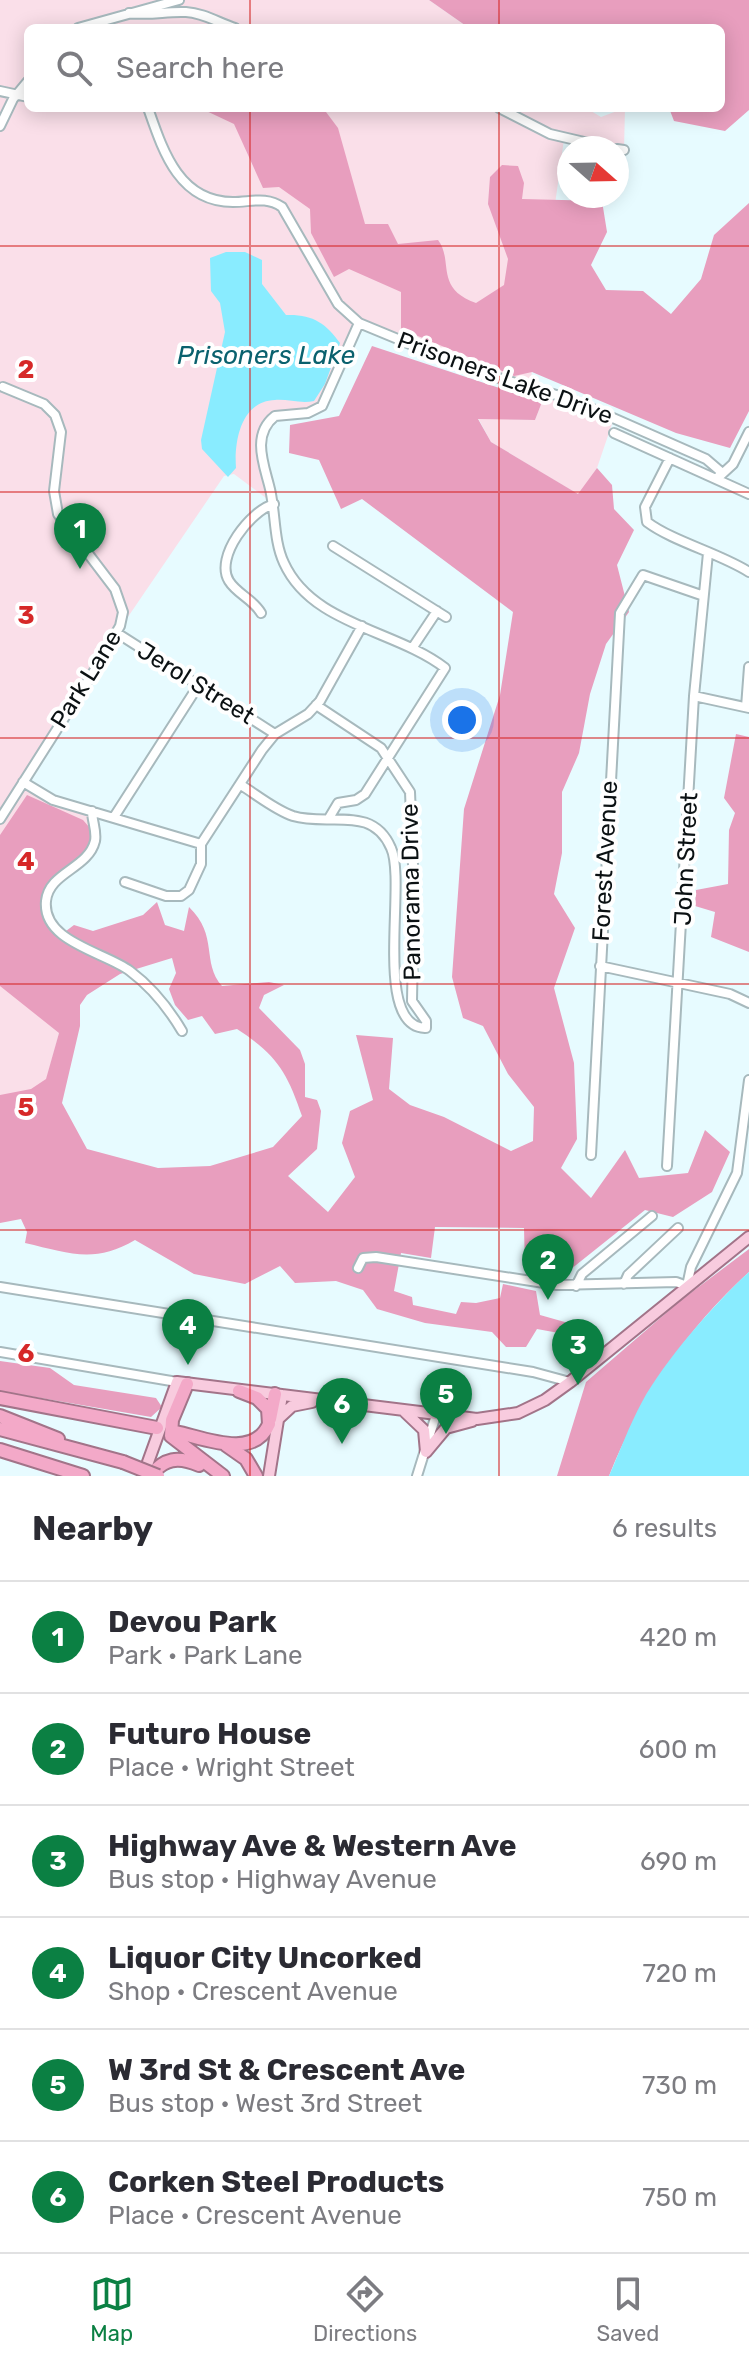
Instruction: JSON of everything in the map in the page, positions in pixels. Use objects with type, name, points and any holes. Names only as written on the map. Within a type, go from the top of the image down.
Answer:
[{"type":"highway","points":[[182,1383],[171,1436],[221,1476]]},
{"type":"highway","points":[[239,1391],[263,1403],[273,1422]]},
{"type":"highway","points":[[176,1432],[249,1444],[261,1437],[273,1422],[278,1395]]},
{"type":"highway","points":[[0,1398],[157,1428]]},
{"type":"highway","points":[[0,1416],[37,1428],[75,1448]]},
{"type":"highway","points":[[0,1429],[123,1462],[158,1476]]},
{"type":"highway","points":[[217,1441],[239,1452],[256,1476]]},
{"type":"highway","points":[[0,1450],[83,1476]]},
{"type":"highway","points":[[150,1476],[158,1466],[173,1459],[189,1461],[221,1476]]},
{"type":"main road","points":[[426,1452],[446,1428],[477,1419],[518,1413],[545,1400],[749,1237]]},
{"type":"main road","points":[[143,1476],[182,1383],[477,1419]]},
{"type":"main road","points":[[269,1476],[273,1422],[292,1406],[330,1400]]},
{"type":"main road","points":[[402,1410],[424,1430],[426,1452]]},
{"type":"street","points":[[92,24],[179,0]]},
{"type":"street","points":[[129,13],[149,16],[185,12],[222,24]]},
{"type":"street","points":[[0,126],[24,86]]},
{"type":"street","points":[[0,91],[24,96]]},
{"type":"street","name":"Prisoners Lake Drive","points":[[150,112],[169,161],[184,184],[221,201],[261,200],[282,207],[338,304],[359,323],[475,371],[570,399],[706,459],[720,478]]},
{"type":"street","points":[[507,112],[559,136]]},
{"type":"street","points":[[241,785],[290,815],[329,818],[338,803],[356,800],[365,794],[445,668],[413,647],[319,604],[291,574],[278,546],[274,504],[263,462],[262,433],[275,416],[308,413],[322,406],[359,323]]},
{"type":"street","name":"Park Lane","points":[[0,819],[117,633],[123,612],[115,589],[68,530],[56,508],[54,491],[61,445],[55,415],[44,404],[1,387]]},
{"type":"street","points":[[720,478],[733,464],[749,432]]},
{"type":"street","points":[[614,433],[720,478],[749,494]]},
{"type":"street","points":[[670,458],[645,507],[645,518],[653,526],[708,553],[724,556],[749,572]]},
{"type":"street","points":[[261,613],[231,584],[226,567],[230,552],[255,514],[274,504]]},
{"type":"street","points":[[333,546],[446,617]]},
{"type":"street","name":"John Street","points":[[667,1166],[680,984],[694,696],[701,595],[708,553]]},
{"type":"street","name":"Forest Avenue","points":[[591,1155],[618,622],[622,607],[643,575],[701,595]]},
{"type":"street","points":[[413,647],[437,611]]},
{"type":"street","points":[[125,882],[166,896],[181,896],[195,881],[203,855],[201,844],[275,734],[316,705],[362,626]]},
{"type":"street","name":"Jerol Street","points":[[117,633],[275,734]]},
{"type":"street","points":[[694,696],[748,708],[749,667]]},
{"type":"street","points":[[114,817],[198,686]]},
{"type":"street","points":[[316,705],[389,756]]},
{"type":"street","name":"Panorama Drive","points":[[329,818],[361,820],[383,835],[394,858],[395,971],[399,1004],[406,1017],[425,1030],[426,1021],[412,1001],[411,796],[389,756]]},
{"type":"street","points":[[23,782],[53,800],[114,817],[190,844],[201,844]]},
{"type":"street","points":[[92,811],[96,835],[91,852],[50,888],[46,900],[48,919],[72,941],[132,972],[182,1031]]},
{"type":"street","points":[[600,966],[730,994],[749,1003]]},
{"type":"street","points":[[358,1268],[363,1258],[376,1257],[576,1286],[676,1282],[687,1286],[691,1267],[737,1173],[749,1080]]},
{"type":"street","points":[[576,1286],[582,1274],[652,1216]]},
{"type":"street","points":[[624,1284],[628,1275],[678,1228]]},
{"type":"street","points":[[0,1287],[533,1372],[570,1382]]},
{"type":"street","points":[[0,1352],[182,1383]]},
{"type":"street","points":[[417,1476],[436,1415]]},
{"type":"shaded area","points":[[0,0],[429,0],[463,24],[24,24],[24,112],[593,112],[601,117],[625,112],[624,136],[557,136],[557,190],[530,386],[498,379],[359,323],[318,409],[275,416],[261,442],[274,504],[234,474],[224,476],[117,633],[23,782],[44,795],[92,811],[95,831],[50,888],[48,919],[83,946],[11,1208],[0,1208]]},
{"type":"shaded area","points":[[429,0],[749,0],[749,110],[725,131],[674,121],[671,112],[725,112],[725,24],[463,24]]},
{"type":"shaded area","points":[[208,112],[326,112],[338,128],[365,224],[388,224],[398,244],[438,240],[443,248],[450,282],[463,297],[476,303],[504,285],[508,259],[488,204],[490,177],[502,165],[518,166],[524,183],[522,199],[557,200],[557,208],[603,208],[607,232],[591,265],[606,290],[643,291],[671,314],[701,279],[714,235],[749,203],[749,411],[730,448],[676,433],[532,372],[514,376],[401,329],[401,292],[349,269],[334,277],[311,233],[310,209],[279,187],[263,188],[234,124]]},
{"type":"shaded area","points":[[372,346],[542,402],[535,420],[478,419],[491,442],[578,494],[597,468],[612,485],[614,509],[634,530],[617,565],[629,612],[606,644],[590,694],[579,753],[562,792],[562,853],[554,894],[575,928],[554,988],[574,1063],[577,1139],[561,1168],[591,1198],[625,1150],[639,1178],[688,1173],[705,1130],[730,1152],[712,1192],[673,1217],[645,1210],[561,1277],[525,1269],[524,1228],[435,1227],[431,1258],[401,1253],[394,1291],[412,1297],[413,1305],[456,1314],[461,1302],[476,1303],[500,1298],[503,1284],[536,1291],[540,1315],[593,1330],[586,1338],[537,1329],[526,1347],[506,1347],[492,1332],[425,1323],[377,1309],[363,1290],[336,1281],[295,1283],[280,1266],[245,1284],[194,1274],[135,1240],[107,1252],[68,1253],[25,1243],[27,1232],[21,1219],[0,1223],[0,1095],[31,1089],[46,1079],[59,1033],[0,986],[0,835],[27,795],[83,820],[96,835],[91,852],[56,880],[46,909],[62,934],[74,925],[93,931],[143,915],[157,902],[165,925],[184,931],[189,907],[204,928],[212,968],[222,986],[269,982],[284,985],[264,995],[259,1008],[300,1050],[305,1064],[305,1097],[317,1100],[321,1111],[317,1149],[288,1176],[328,1212],[355,1177],[342,1143],[350,1111],[373,1100],[356,1035],[393,1038],[389,1089],[410,1105],[444,1117],[511,1151],[533,1141],[534,1107],[508,1074],[483,1026],[463,1018],[452,977],[464,809],[500,695],[513,612],[362,499],[341,509],[319,460],[289,453],[290,425],[339,416]],"holes":[[[172,958],[176,973],[169,989],[175,1005],[188,1020],[202,1016],[215,1034],[237,1029],[262,1047],[285,1076],[302,1116],[273,1147],[210,1166],[158,1168],[87,1149],[62,1103],[80,1026],[80,1005],[87,995],[120,974]]]},
{"type":"shaded area","points":[[554,396],[613,421],[597,468],[579,495],[491,442],[478,418],[535,420],[542,402]]},
{"type":"shaded area","points":[[736,734],[749,737],[749,952],[711,937],[715,912],[695,906],[696,890],[728,884],[729,830],[735,813],[724,798]]},
{"type":"shaded area","points":[[749,1249],[749,1272],[705,1317],[667,1366],[635,1419],[609,1476],[557,1476],[586,1382],[680,1301]]},
{"type":"shaded area","points":[[0,1361],[50,1368],[74,1385],[156,1398],[162,1407],[151,1417],[0,1391]]},
{"type":"water","name":"Prisoners Lake","points":[[226,252],[245,252],[262,260],[262,284],[286,315],[318,321],[340,343],[325,384],[314,401],[263,402],[247,415],[238,435],[236,468],[228,477],[202,449],[201,440],[225,332],[220,303],[211,291],[210,258]]},
{"type":"water","points":[[749,1272],[749,1476],[609,1476],[637,1411],[663,1369],[706,1316]]},
{"type":"place","name":"Devou Park","points":[[80,569]]},
{"type":"place","name":"Futuro House","points":[[548,1300]]},
{"type":"place","name":"Liquor City Uncorked","points":[[188,1365]]},
{"type":"place","name":"Highway Ave & Western Ave","points":[[578,1385]]},
{"type":"place","name":"W 3rd St & Crescent Ave","points":[[446,1434]]},
{"type":"place","name":"Corken Steel Products","points":[[342,1444]]}]
